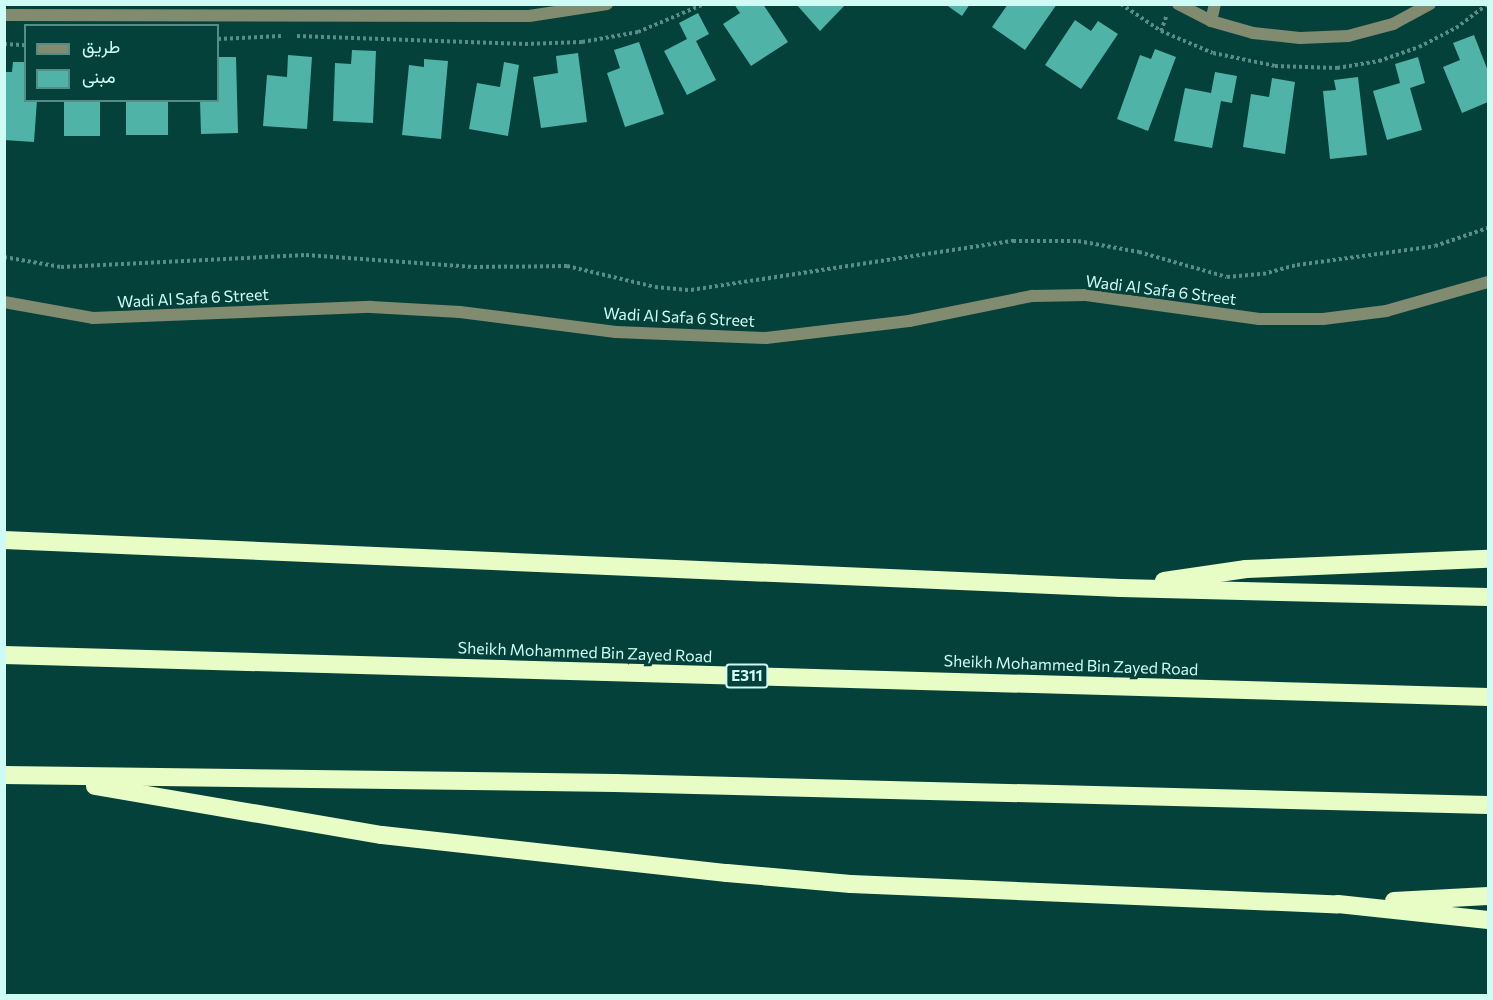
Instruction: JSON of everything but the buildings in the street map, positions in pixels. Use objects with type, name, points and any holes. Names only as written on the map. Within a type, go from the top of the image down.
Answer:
[{"type":"highway","points":[[4,540],[1121,588],[1488,597]]},
{"type":"highway","points":[[1121,588],[1246,569],[1488,559]]},
{"type":"highway","name":"Sheikh Mohammed Bin Zayed Road","points":[[4,655],[1487,696]]},
{"type":"highway","points":[[4,775],[615,783],[1488,805]]},
{"type":"highway","points":[[40,776],[382,835],[727,873],[862,885],[1338,904],[1488,920]]},
{"type":"highway","points":[[1338,904],[1488,896]]},
{"type":"street","points":[[4,15],[162,9],[529,16],[607,4]]},
{"type":"street","points":[[1178,4],[1211,21],[1253,33],[1300,38],[1348,36],[1393,24],[1430,4]]},
{"type":"street","points":[[1211,21],[1215,4]]},
{"type":"street","name":"Wadi Al Safa 6 Street","points":[[4,302],[93,318],[370,307],[460,312],[616,332],[766,338],[861,328],[1032,296],[1086,295],[1259,319],[1323,319],[1386,311],[1488,282]]},
{"type":"path","points":[[4,44],[24,45]]},
{"type":"path","points":[[4,257],[61,267],[306,255],[474,267],[567,267],[655,287],[691,290],[1013,241],[1078,241],[1139,252],[1227,277],[1263,274],[1307,264],[1435,246],[1488,228]]}]
